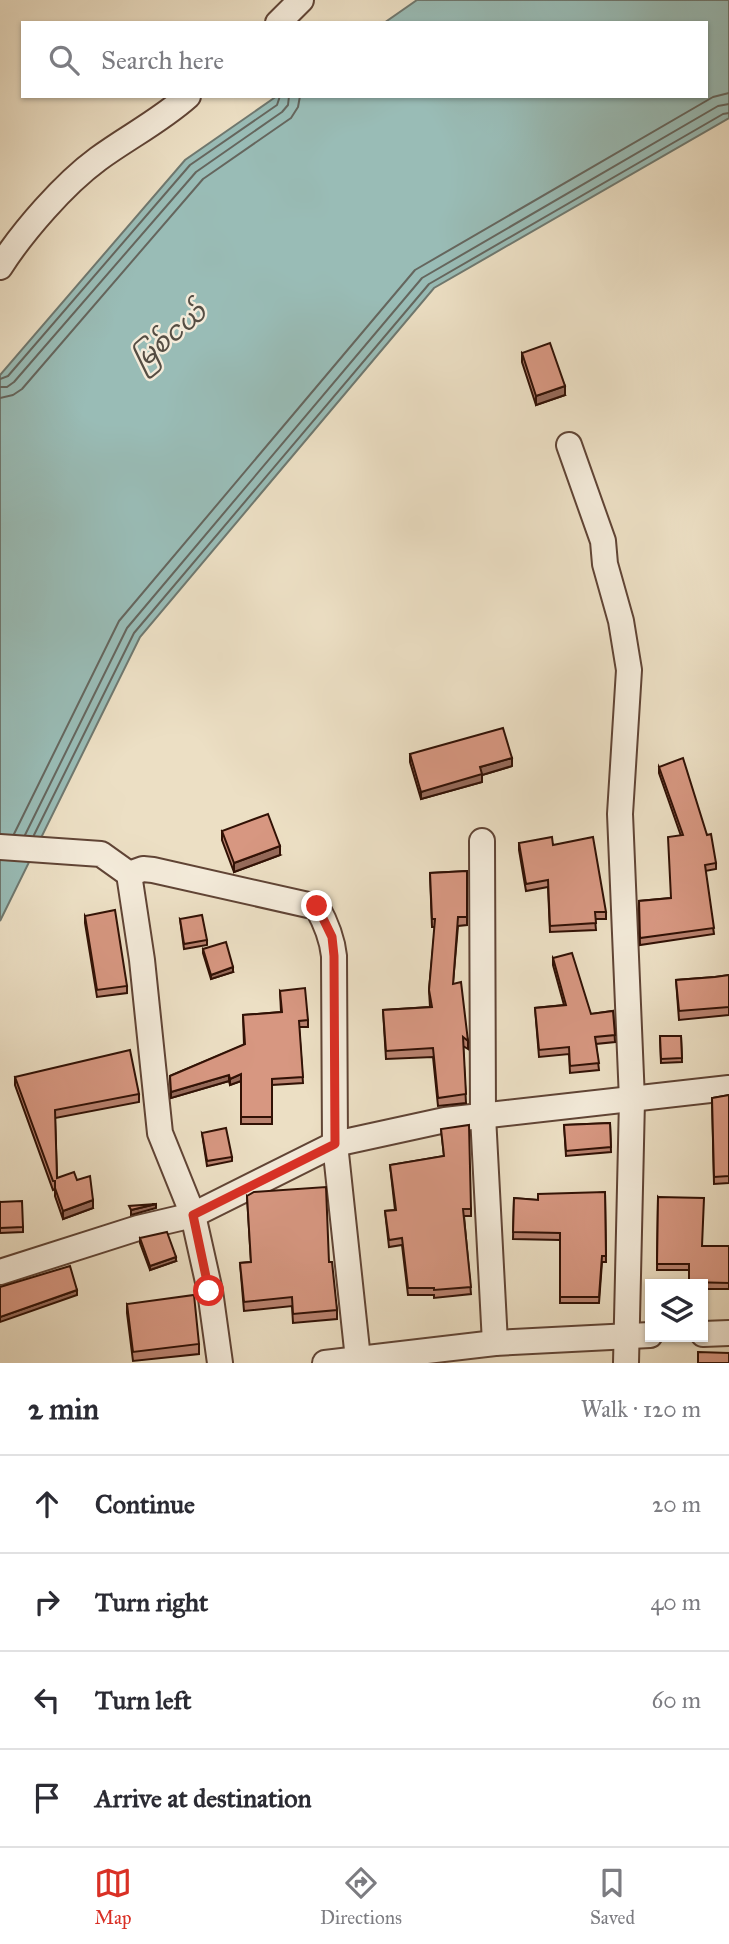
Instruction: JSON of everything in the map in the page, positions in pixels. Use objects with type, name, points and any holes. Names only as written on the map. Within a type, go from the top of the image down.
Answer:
[{"type":"street","points":[[280,21],[301,0]]},
{"type":"street","points":[[0,267],[20,239],[79,174],[149,127],[185,98]]},
{"type":"street","points":[[569,445],[603,541],[605,564],[626,645],[628,694],[620,814],[639,1335],[626,1363]]},
{"type":"street","points":[[482,841],[483,1116],[495,1343]]},
{"type":"street","points":[[0,847],[101,854],[129,874],[142,960],[160,1133],[193,1215],[209,1291],[220,1363]]},
{"type":"street","points":[[129,874],[143,869],[153,870],[317,906],[332,937],[335,1144],[358,1359]]},
{"type":"street","points":[[0,1272],[138,1228],[193,1215],[335,1144],[444,1120],[729,1088]]},
{"type":"street","points":[[708,1334],[729,1333]]},
{"type":"street","points":[[325,1363],[495,1343],[639,1335]]},
{"type":"water","name":"မြစ်ငယ်","points":[[417,0],[729,0],[729,118],[434,288],[140,637],[0,921],[0,375],[185,160],[274,98],[708,98],[708,21],[387,21]]},
{"type":"building","points":[[550,343],[565,386],[536,396],[522,353]]},
{"type":"building","points":[[503,728],[512,758],[480,767],[482,774],[421,792],[410,754]]},
{"type":"building","points":[[683,758],[707,835],[711,834],[716,863],[705,865],[714,928],[640,938],[639,901],[671,898],[668,837],[683,835],[659,767]]},
{"type":"building","points":[[268,814],[280,846],[234,863],[222,831]]},
{"type":"building","points":[[552,837],[553,845],[593,837],[606,912],[595,912],[596,923],[550,926],[548,880],[526,884],[519,843]]},
{"type":"building","points":[[467,871],[467,917],[458,917],[453,984],[461,982],[468,1041],[463,1037],[466,1094],[438,1098],[433,1048],[386,1051],[383,1010],[432,1007],[429,990],[435,919],[432,919],[430,873]]},
{"type":"building","points":[[115,910],[127,986],[97,990],[85,916]]},
{"type":"building","points":[[202,915],[207,940],[184,944],[180,919]]},
{"type":"building","points":[[226,942],[233,967],[211,975],[203,949]]},
{"type":"building","points":[[572,953],[591,1014],[613,1011],[615,1035],[595,1037],[599,1063],[570,1066],[569,1047],[539,1050],[535,1008],[566,1005],[553,958]]},
{"type":"building","points":[[729,975],[729,1007],[679,1011],[676,980]]},
{"type":"building","points":[[305,988],[308,1020],[299,1021],[303,1077],[272,1079],[272,1117],[241,1117],[241,1074],[230,1079],[229,1075],[171,1092],[170,1076],[245,1044],[243,1015],[282,1012],[280,991]]},
{"type":"building","points":[[660,1036],[681,1036],[682,1058],[661,1059]]},
{"type":"building","points":[[130,1050],[139,1094],[55,1110],[57,1178],[74,1172],[77,1180],[90,1176],[93,1200],[63,1211],[55,1181],[15,1077]]},
{"type":"building","points":[[729,1095],[729,1176],[714,1177],[712,1098]]},
{"type":"building","points":[[610,1123],[611,1147],[566,1151],[564,1125]]},
{"type":"building","points":[[469,1125],[471,1209],[463,1209],[471,1287],[434,1290],[408,1288],[402,1238],[389,1240],[385,1211],[396,1210],[390,1165],[444,1156],[441,1129]]},
{"type":"building","points":[[226,1128],[232,1157],[207,1161],[202,1133]]},
{"type":"building","points":[[326,1187],[329,1262],[332,1262],[337,1310],[293,1314],[292,1297],[244,1302],[240,1263],[251,1262],[247,1196],[254,1192]]},
{"type":"building","points":[[605,1192],[606,1256],[602,1256],[599,1297],[560,1297],[560,1233],[513,1232],[514,1198],[538,1200],[538,1194]]},
{"type":"building","points":[[658,1197],[704,1198],[702,1246],[729,1246],[729,1283],[689,1279],[689,1264],[657,1264]]},
{"type":"building","points":[[22,1201],[23,1227],[0,1228],[0,1202]]},
{"type":"building","points":[[156,1204],[131,1210],[129,1206]]},
{"type":"building","points":[[167,1232],[176,1257],[150,1266],[140,1238]]},
{"type":"building","points":[[70,1266],[77,1290],[0,1317],[0,1287]]},
{"type":"building","points":[[194,1295],[199,1344],[133,1352],[127,1304]]},
{"type":"building","points":[[698,1352],[729,1353],[729,1363],[698,1363]]},
{"type":"route","points":[[209,1291],[193,1215],[335,1144],[334,956],[332,937],[317,906]]}]
